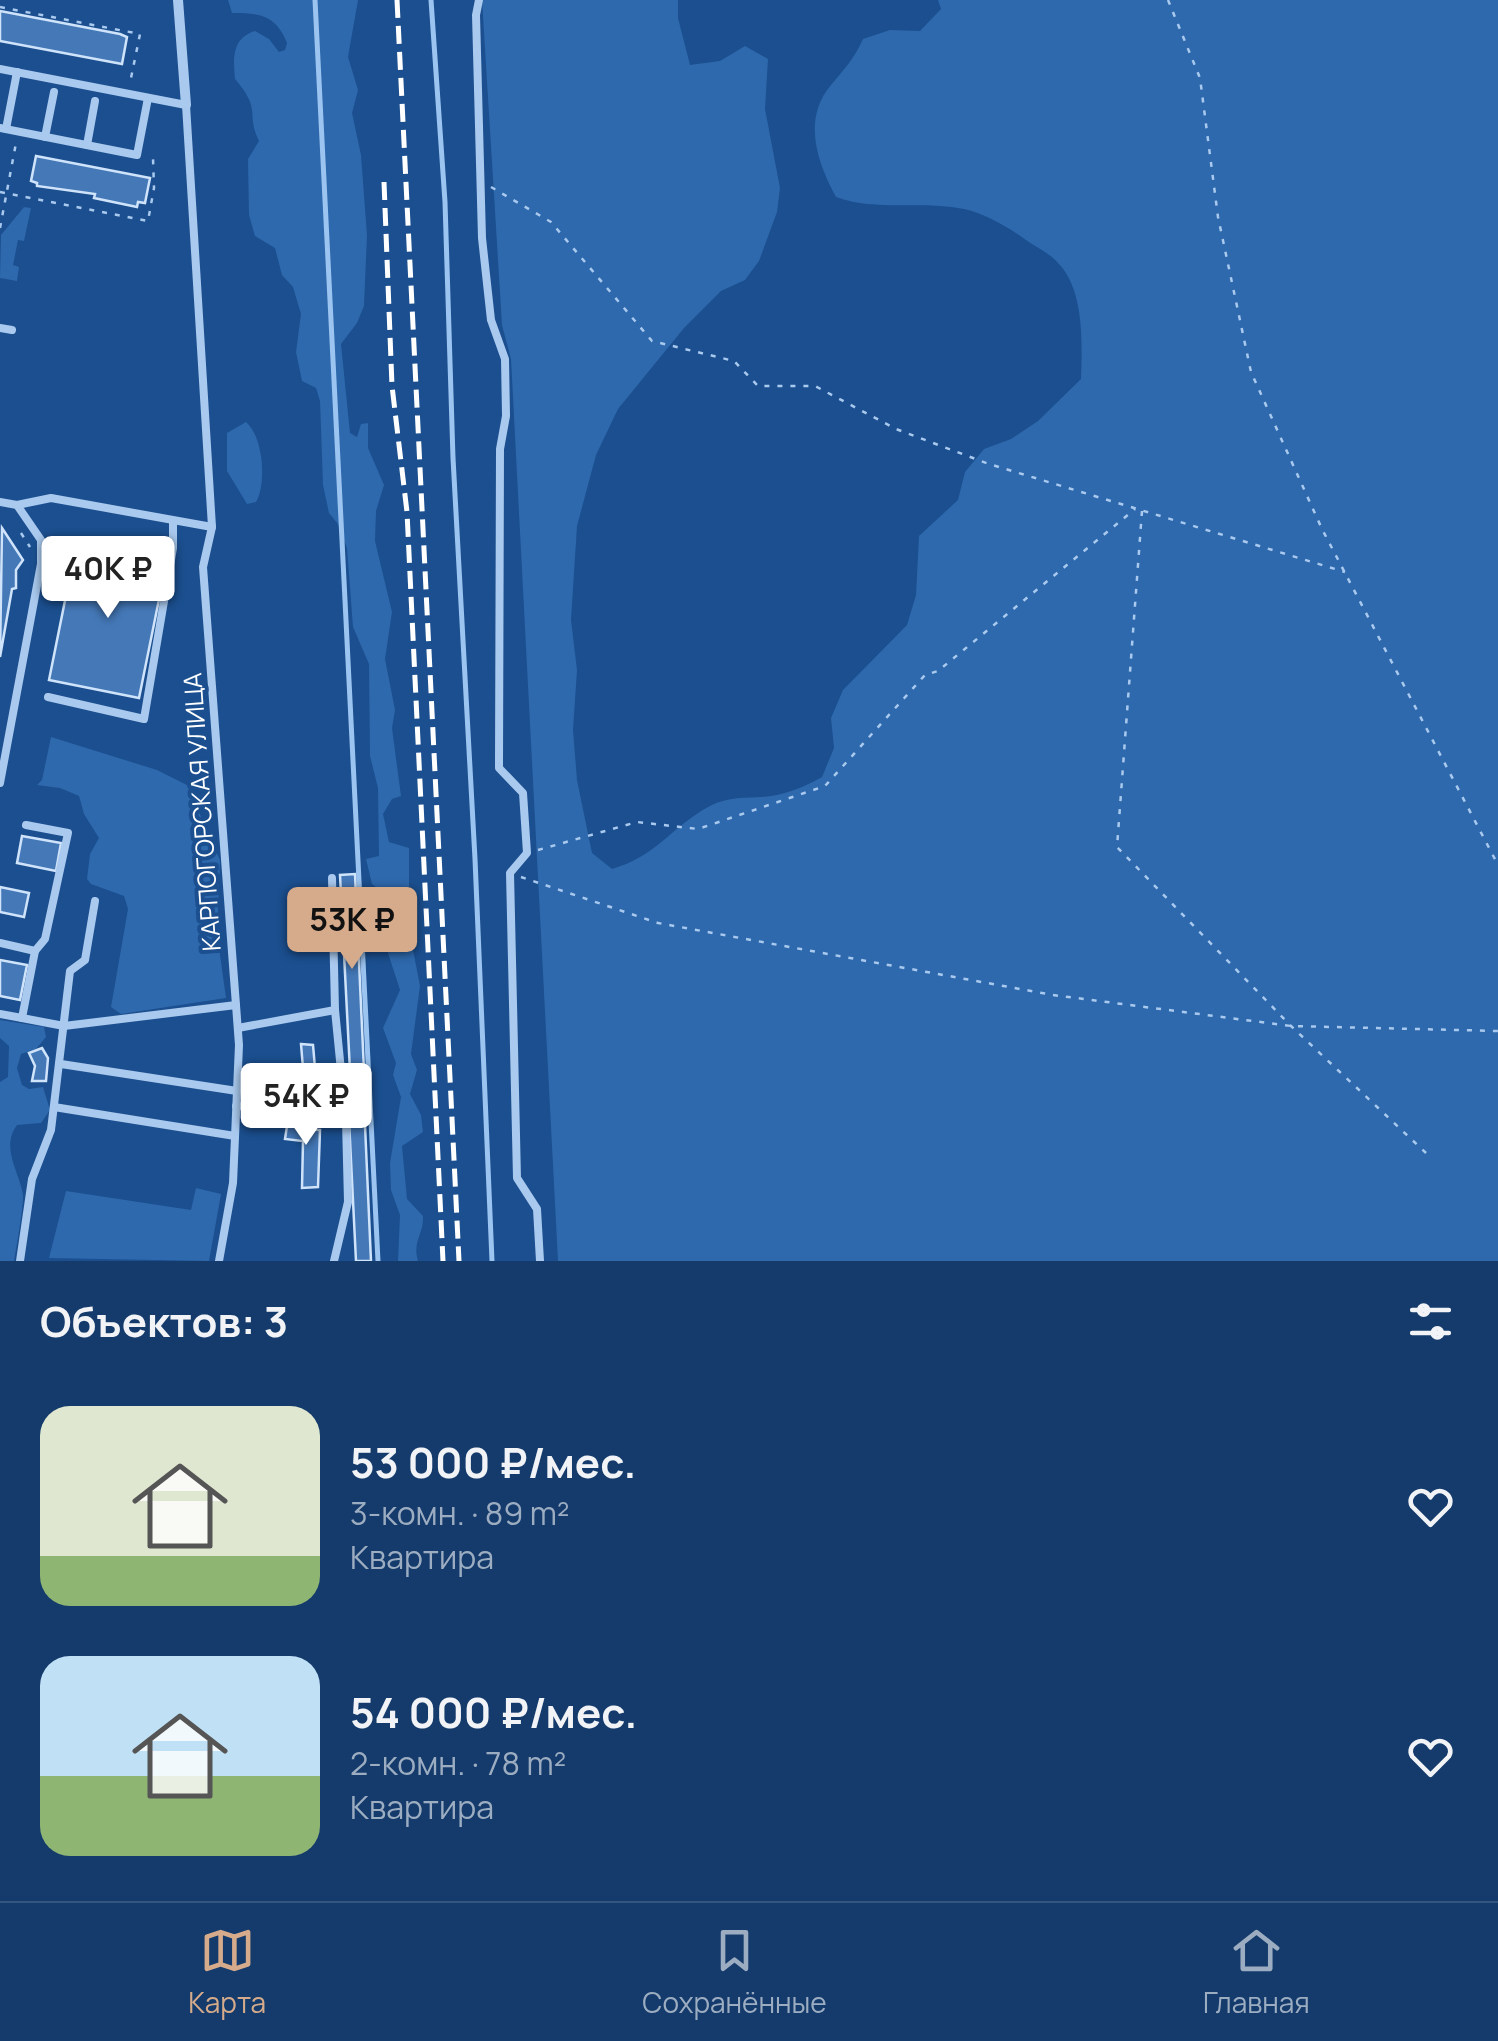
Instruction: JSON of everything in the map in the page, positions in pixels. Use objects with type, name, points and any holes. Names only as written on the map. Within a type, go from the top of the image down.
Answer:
[{"type":"street","name":"КАРПОГОРСКАЯ УЛИЦА","points":[[178,0],[186,105]]},
{"type":"lane","points":[[479,0],[481,181],[491,320],[505,359],[506,416],[500,449],[499,768],[523,793],[527,853],[510,873],[517,1178],[536,1209],[540,1261]]},
{"type":"lane","points":[[0,69],[186,105]]},
{"type":"lane","points":[[16,72],[3,129],[18,132],[137,154],[148,98]]},
{"type":"lane","points":[[45,137],[54,92]]},
{"type":"lane","points":[[87,145],[95,101]]},
{"type":"lane","name":"КАРПОГОРСКАЯ УЛИЦА","points":[[186,105],[212,526],[204,566],[238,1028],[233,1183],[218,1261]]},
{"type":"lane","points":[[0,328],[12,330]]},
{"type":"lane","points":[[0,502],[17,505],[51,498],[212,526]]},
{"type":"lane","points":[[0,783],[41,564],[40,540],[17,505]]},
{"type":"lane","points":[[48,697],[144,719],[173,548],[172,521]]},
{"type":"lane","points":[[22,1018],[35,951],[46,939],[68,833],[26,825]]},
{"type":"lane","points":[[332,878],[335,1010],[346,1122],[348,1202],[334,1261]]},
{"type":"lane","points":[[20,1261],[32,1179],[54,1107],[70,971],[84,960],[95,900]]},
{"type":"lane","points":[[0,943],[35,951]]},
{"type":"lane","points":[[0,1014],[64,1026],[236,1006]]},
{"type":"lane","points":[[238,1028],[335,1010]]},
{"type":"lane","points":[[61,1064],[237,1091]]},
{"type":"lane","points":[[236,1106],[315,1109],[346,1122]]},
{"type":"lane","points":[[54,1107],[235,1136]]},
{"type":"path","points":[[1168,0],[1200,78],[1218,217],[1251,372],[1344,572],[1498,864]]},
{"type":"path","points":[[0,7],[140,34],[128,94]]},
{"type":"path","points":[[0,228],[18,132]]},
{"type":"path","points":[[0,192],[148,221],[154,188],[152,158],[137,154]]},
{"type":"path","points":[[481,181],[550,222],[652,341],[734,361],[758,386],[815,386],[896,429],[990,464],[1344,572]]},
{"type":"path","points":[[527,853],[638,822],[698,829],[825,786],[925,675],[938,671],[1136,509]]},
{"type":"path","points":[[1142,511],[1118,848],[1291,1026],[1426,1153]]},
{"type":"path","points":[[510,873],[658,923],[1053,995],[1291,1026],[1498,1030]]},
{"type":"shaded area","points":[[228,0],[358,0],[348,57],[358,90],[352,113],[361,155],[367,235],[364,306],[341,344],[350,433],[357,437],[361,424],[368,423],[368,448],[384,485],[376,511],[375,541],[392,612],[385,659],[395,710],[392,728],[401,796],[392,799],[383,814],[389,842],[409,848],[409,929],[420,986],[411,1054],[417,1070],[410,1094],[421,1115],[423,1132],[402,1146],[407,1199],[423,1216],[416,1248],[418,1261],[398,1261],[400,1215],[391,1190],[390,1163],[401,1097],[393,1075],[396,1063],[383,1028],[400,990],[388,953],[391,916],[383,893],[372,884],[366,859],[379,856],[378,788],[370,756],[369,664],[353,627],[347,548],[329,513],[323,485],[320,401],[316,388],[302,381],[296,352],[301,314],[293,287],[282,275],[275,248],[255,236],[249,215],[248,159],[259,141],[249,99],[235,79],[236,50],[242,38],[255,31],[269,39],[279,52],[285,50],[287,43],[272,21],[259,15],[232,13]]},
{"type":"shaded area","points":[[482,0],[678,0],[678,18],[690,65],[720,61],[745,46],[768,59],[765,109],[780,188],[777,212],[759,261],[745,280],[721,291],[684,328],[618,409],[596,455],[577,526],[571,620],[577,670],[573,730],[577,780],[592,853],[612,869],[653,849],[697,814],[718,803],[778,795],[822,777],[834,748],[831,718],[843,690],[907,625],[916,595],[919,536],[958,500],[965,472],[984,449],[1011,439],[1038,421],[1081,379],[1077,302],[1066,273],[1050,256],[972,211],[867,204],[836,197],[818,155],[817,112],[822,98],[863,39],[890,30],[920,31],[941,9],[938,0],[1498,0],[1498,1261],[558,1261],[511,359],[502,325]]},
{"type":"shaded area","points":[[24,207],[31,208],[24,241],[18,240],[13,265],[19,267],[17,281],[0,278],[1,235]]},
{"type":"shaded area","points":[[246,422],[260,448],[262,472],[256,502],[247,504],[227,471],[227,433]]},
{"type":"shaded area","points":[[51,737],[157,770],[187,785],[220,860],[217,933],[226,998],[121,1014],[111,1007],[128,909],[124,896],[87,879],[90,854],[99,838],[84,814],[79,796],[37,785],[42,780]]},
{"type":"shaded area","points":[[0,1020],[44,1027],[46,1037],[36,1049],[21,1054],[17,1068],[22,1085],[29,1089],[43,1087],[50,1110],[41,1123],[17,1125],[12,1133],[11,1151],[23,1195],[14,1261],[0,1261],[0,1082],[8,1077],[9,1046],[0,1038]]},
{"type":"shaded area","points":[[196,1188],[221,1194],[209,1261],[49,1258],[66,1191],[191,1210]]},
{"type":"building","points":[[0,11],[127,37],[122,64],[0,41]]},
{"type":"building","points":[[36,156],[150,178],[145,203],[138,202],[137,207],[94,198],[95,194],[37,186],[31,181]]},
{"type":"building","points":[[2,528],[23,560],[16,570],[16,588],[12,589],[0,657]]},
{"type":"building","points":[[102,545],[144,554],[143,560],[166,565],[139,698],[49,680],[76,546],[100,551]]},
{"type":"building","points":[[22,836],[61,843],[56,871],[17,863]]},
{"type":"building","points":[[355,874],[364,1071],[350,1071],[340,875]]},
{"type":"building","points":[[0,887],[29,893],[24,917],[0,912]]},
{"type":"building","points":[[0,960],[27,965],[20,1000],[0,996]]},
{"type":"building","points":[[301,1044],[313,1045],[315,1068],[303,1068]]},
{"type":"building","points":[[42,1048],[48,1058],[46,1081],[32,1081],[35,1066],[29,1053]]},
{"type":"building","points":[[347,1080],[363,1080],[371,1261],[356,1261]]},
{"type":"building","points":[[289,1113],[305,1114],[303,1129],[320,1130],[318,1187],[302,1188],[303,1141],[285,1139]]},
{"type":"waterway","points":[[315,0],[378,1261]]},
{"type":"waterway","points":[[431,0],[445,202],[453,458],[492,1261]]},
{"type":"railway","points":[[397,0],[459,1261]]},
{"type":"railway","points":[[384,182],[392,386],[407,512],[443,1261]]}]
